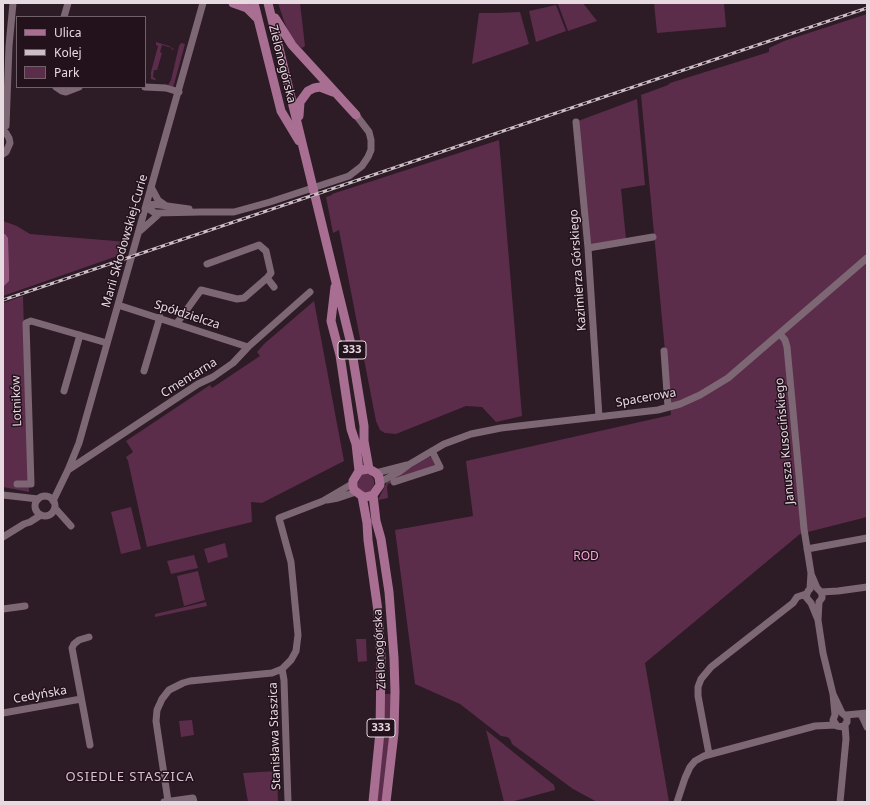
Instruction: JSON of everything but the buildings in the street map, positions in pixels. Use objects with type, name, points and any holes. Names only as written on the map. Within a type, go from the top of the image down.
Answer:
[{"type":"main road","points":[[233,3],[247,8],[258,19]]},
{"type":"main road","name":"Zielonogórska","points":[[254,3],[281,111],[304,149]]},
{"type":"main road","points":[[269,6],[291,44],[356,115]]},
{"type":"main road","name":"Zielonogórska","points":[[269,6],[353,357],[364,426],[364,441],[375,475]]},
{"type":"main road","points":[[300,135],[299,110],[301,100],[305,93],[313,88],[320,87],[328,89],[338,96]]},
{"type":"main road","name":"Zielonogórska","points":[[336,282],[331,321],[340,355],[351,429],[356,444],[359,471]]},
{"type":"main road","points":[[366,469],[375,475],[379,487],[373,495],[366,497],[357,491],[359,471],[366,469]]},
{"type":"main road","name":"Zielonogórska","points":[[357,491],[367,523],[378,611],[381,658],[380,732],[373,802]]},
{"type":"main road","name":"Zielonogórska","points":[[373,495],[376,521],[381,538],[388,592],[394,658],[394,733],[386,802]]},
{"type":"street","points":[[3,154],[6,152],[10,143],[5,130],[8,54],[14,3]]},
{"type":"street","points":[[64,16],[68,3]]},
{"type":"street","name":"Marii Skłodowskiej-Curie","points":[[52,505],[79,443],[203,3]]},
{"type":"street","points":[[146,86],[166,88],[179,92]]},
{"type":"street","points":[[58,88],[66,92],[76,88]]},
{"type":"street","points":[[147,204],[151,211],[159,214],[201,212],[225,213],[239,211],[327,184],[354,173],[367,160],[371,145],[367,130],[356,115]]},
{"type":"street","name":"Kazimierza Górskiego","points":[[576,122],[588,248],[599,417]]},
{"type":"street","points":[[152,187],[158,200],[165,205]]},
{"type":"street","points":[[147,204],[165,205],[201,212]]},
{"type":"street","points":[[138,232],[159,214]]},
{"type":"street","points":[[588,248],[653,237]]},
{"type":"street","points":[[177,323],[201,290],[237,299],[244,298],[271,273],[266,251],[259,245],[207,264]]},
{"type":"street","name":"Spacerowa","points":[[375,475],[399,472],[432,451],[454,440],[482,431],[643,412],[683,403],[718,386],[867,258]]},
{"type":"street","points":[[267,278],[274,287]]},
{"type":"street","name":"Cmentarna","points":[[68,470],[198,384],[213,377],[233,363],[248,347],[310,292]]},
{"type":"street","name":"Spółdzielcza","points":[[118,305],[160,317],[248,347]]},
{"type":"street","points":[[144,371],[160,317]]},
{"type":"street","name":"Lotników","points":[[17,484],[31,484],[26,323],[31,321],[80,335]]},
{"type":"street","name":"Janusza Kusocińskiego","points":[[780,334],[785,340],[787,347],[807,549],[814,596]]},
{"type":"street","points":[[64,391],[80,335],[107,343]]},
{"type":"street","points":[[664,351],[668,407]]},
{"type":"street","points":[[394,482],[440,467],[432,451]]},
{"type":"street","points":[[193,800],[166,802],[156,721],[157,710],[162,698],[169,690],[190,681],[272,674],[282,669],[294,657],[298,640],[291,562],[279,518],[323,501],[357,491]]},
{"type":"street","points":[[3,495],[18,497],[38,508],[45,516],[52,505]]},
{"type":"street","points":[[3,537],[30,522],[38,508],[41,497],[52,505],[70,525]]},
{"type":"street","points":[[807,549],[867,538]]},
{"type":"street","points":[[709,754],[698,696],[698,687],[701,679],[711,667],[792,603],[814,596],[867,587]]},
{"type":"street","points":[[814,596],[823,653],[834,694],[844,744],[840,802]]},
{"type":"street","points":[[3,609],[25,606]]},
{"type":"street","name":"Cedyńska","points":[[89,637],[79,640],[72,648],[90,745]]},
{"type":"street","name":"Stanisława Staszica","points":[[282,669],[284,680],[288,802]]},
{"type":"street","name":"Cedyńska","points":[[3,713],[81,699]]},
{"type":"street","points":[[677,802],[681,786],[690,767],[700,758],[709,754],[864,714],[867,727]]},
{"type":"green space","points":[[278,3],[300,3],[305,46],[302,48],[295,42],[289,33]]},
{"type":"green space","points":[[583,3],[597,21],[568,31],[558,4]]},
{"type":"green space","points":[[654,3],[724,3],[726,27],[657,33]]},
{"type":"green space","points":[[556,5],[566,31],[536,42],[529,11]]},
{"type":"green space","points":[[520,12],[529,44],[472,64],[479,13]]},
{"type":"green space","name":"ROD","points":[[867,14],[867,517],[800,534],[645,663],[669,802],[597,802],[573,789],[512,744],[510,739],[501,736],[460,704],[415,684],[395,530],[473,516],[466,461],[671,415],[641,95],[670,83],[769,52],[769,48],[784,41]]},
{"type":"green space","points":[[156,42],[169,46],[174,49],[171,50],[172,48],[162,45],[160,52],[162,53],[157,70],[154,70],[153,77],[156,79],[155,80],[151,79],[151,72],[158,46],[156,45]]},
{"type":"green space","points":[[181,43],[185,44],[173,88],[168,85],[171,80]]},
{"type":"green space","points":[[637,99],[645,185],[621,189],[626,239],[590,245],[578,121]]},
{"type":"green space","points":[[499,140],[522,416],[496,422],[482,407],[466,406],[396,434],[385,433],[380,430],[376,421],[339,230],[333,233],[326,197]]},
{"type":"green space","points":[[3,221],[17,226],[30,234],[128,242],[126,253],[3,296],[5,234],[3,234]]},
{"type":"green space","points":[[23,296],[29,492],[3,487],[3,303]]},
{"type":"green space","points":[[314,301],[344,461],[262,503],[251,502],[252,522],[147,547],[126,457],[133,452],[126,441],[210,385],[212,388],[260,356],[257,352],[264,344]]},
{"type":"green space","points":[[429,457],[432,457],[436,465],[388,484],[388,498],[378,500],[387,482]]},
{"type":"green space","points":[[362,473],[370,474],[374,480],[374,485],[369,493],[366,494],[358,488],[358,483]]},
{"type":"green space","points":[[131,507],[141,549],[121,554],[111,512]]},
{"type":"green space","points":[[225,543],[228,557],[208,563],[204,549]]},
{"type":"green space","points":[[194,555],[198,568],[171,574],[167,561]]},
{"type":"green space","points":[[198,571],[205,600],[184,606],[177,576]]},
{"type":"green space","points":[[206,602],[207,606],[155,617],[155,614]]},
{"type":"green space","points":[[356,639],[366,639],[367,661],[358,662]]},
{"type":"green space","points":[[384,694],[391,694],[391,721],[383,802],[375,802]]},
{"type":"green space","points":[[192,720],[194,735],[181,737],[179,721]]},
{"type":"green space","points":[[486,730],[554,785],[555,790],[511,802],[504,802]]},
{"type":"green space","points":[[277,771],[278,802],[248,802],[243,773]]},
{"type":"shaded area","points":[[3,234],[5,234],[8,238],[9,271],[9,281],[4,286],[3,286]]},
{"type":"railway","points":[[3,300],[867,8]]},
{"type":"district","name":"OSIEDLE STASZICA","points":[[130,777]]}]
